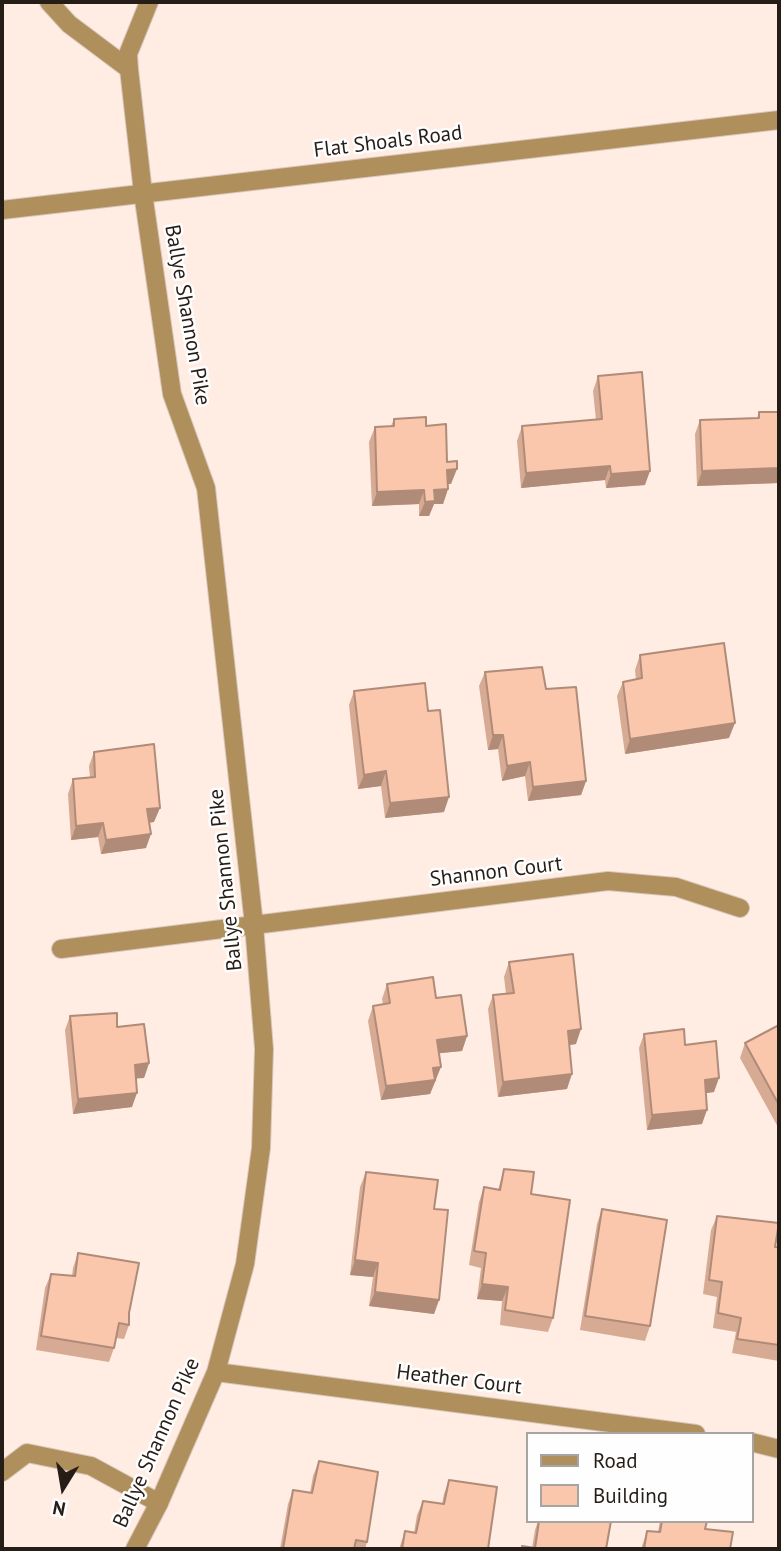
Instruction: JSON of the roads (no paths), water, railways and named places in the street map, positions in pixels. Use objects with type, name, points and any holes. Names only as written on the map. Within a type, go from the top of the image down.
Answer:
[{"type":"street","points":[[49,2],[69,24],[129,69]]},
{"type":"street","name":"Ballye Shannon Pike","points":[[135,1549],[159,1503],[216,1372],[245,1265],[261,1149],[264,1049],[254,925],[206,488],[172,394],[143,193],[129,69],[128,54],[149,2]]},
{"type":"street","name":"Flat Shoals Road","points":[[2,210],[779,120]]},
{"type":"street","name":"Shannon Court","points":[[61,949],[608,881],[676,887],[740,908]]},
{"type":"street","name":"Heather Court","points":[[216,1372],[681,1432]]},
{"type":"street","points":[[753,1442],[779,1449]]},
{"type":"street","points":[[2,1472],[27,1453],[91,1466],[159,1503]]}]
